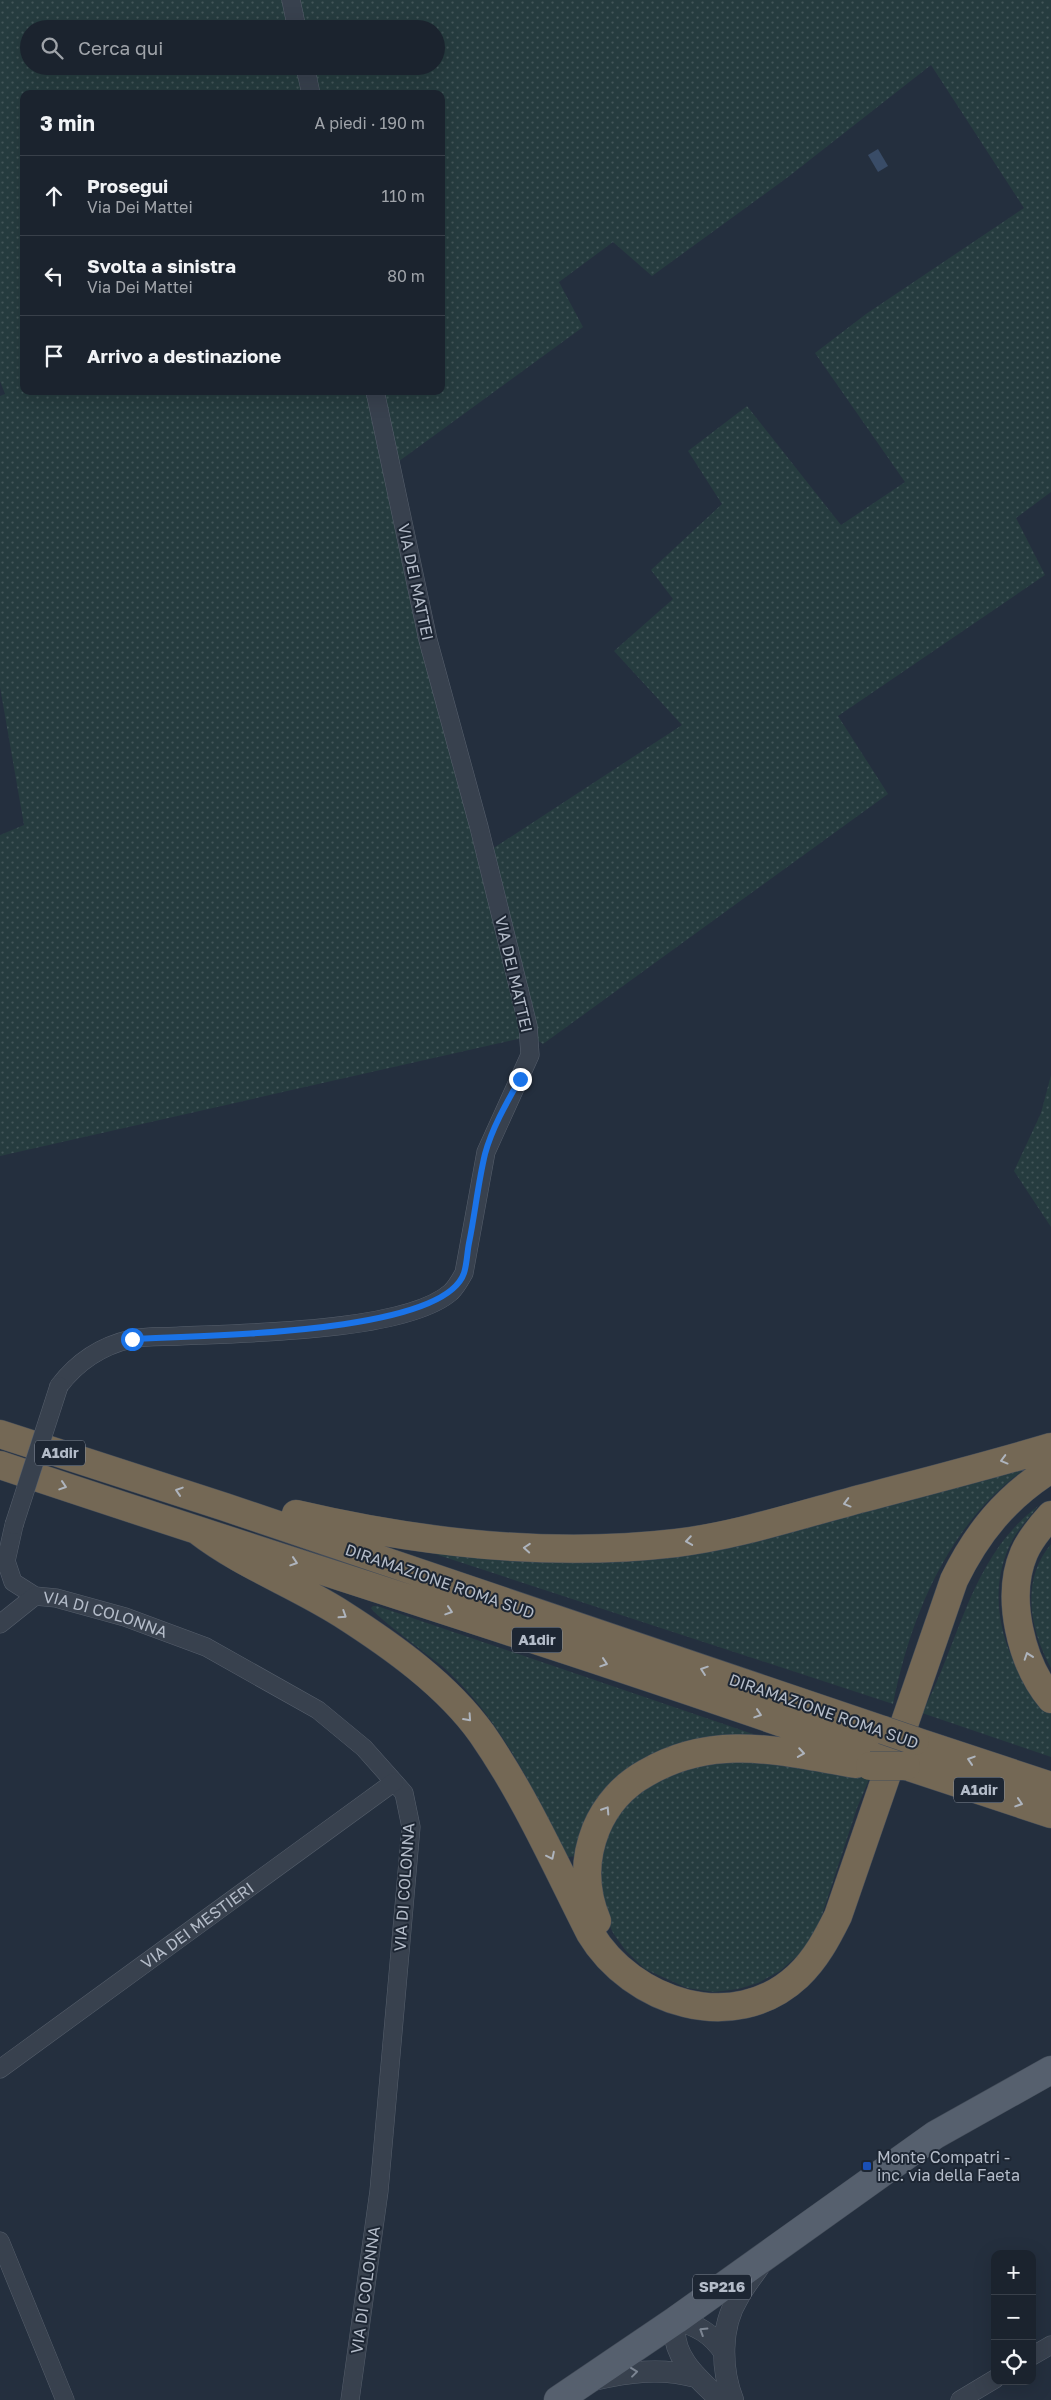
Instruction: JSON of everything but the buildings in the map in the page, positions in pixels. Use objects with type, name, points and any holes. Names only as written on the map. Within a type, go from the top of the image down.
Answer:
[{"type":"highway","name":"DIRAMAZIONE ROMA SUD","points":[[0,1434],[225,1506],[876,1751]]},
{"type":"highway","points":[[225,1506],[266,1508],[391,1534],[464,1543],[549,1549],[637,1547],[696,1540],[757,1527],[1051,1447]]},
{"type":"highway","name":"DIRAMAZIONE ROMA SUD","points":[[0,1465],[876,1751],[911,1754],[1051,1786]]},
{"type":"highway","points":[[198,1531],[223,1549],[342,1614],[412,1664],[447,1696],[481,1733],[526,1806],[590,1933],[603,1952],[636,1981],[666,1998],[689,2005],[714,2009],[739,2006],[763,1998],[797,1977],[818,1953],[838,1916],[946,1597],[954,1580],[973,1543],[991,1520],[1012,1497],[1051,1470]]},
{"type":"highway","points":[[1051,1515],[1036,1533],[1024,1554],[1018,1575],[1017,1597],[1019,1621],[1027,1656],[1037,1678],[1051,1699]]},
{"type":"highway","points":[[613,1962],[590,1902],[587,1865],[595,1833],[607,1808],[627,1786],[638,1778],[659,1765],[685,1755],[742,1747],[791,1751],[876,1751],[911,1754]]},
{"type":"highway","name":"DIRAMAZIONE ROMA SUD","points":[[911,1754],[1051,1814]]},
{"type":"main road","name":"SP216","points":[[558,2400],[676,2320],[935,2135],[1051,2070]]},
{"type":"street","points":[[291,0],[295,20]]},
{"type":"street","points":[[307,75],[310,90]]},
{"type":"street","name":"VIA DEI MATTEI","points":[[59,1386],[71,1371],[89,1356],[132,1339],[274,1331],[370,1322],[413,1311],[435,1302],[450,1293],[464,1273],[486,1152],[530,1056],[528,1026],[479,827],[428,640],[376,395]]},
{"type":"street","name":"VIA DI COLONNA","points":[[59,1386],[3,1560],[13,1582],[35,1596],[56,1598],[125,1617],[206,1647],[318,1710],[364,1748],[404,1794],[411,1827],[379,2191],[350,2400]]},
{"type":"street","points":[[0,1624],[35,1596]]},
{"type":"street","name":"VIA DEI MESTIERI","points":[[0,2069],[394,1782]]},
{"type":"street","points":[[0,2241],[65,2400]]},
{"type":"street","points":[[733,2400],[727,2380],[724,2352],[728,2327],[737,2299],[767,2254]]},
{"type":"street","points":[[721,2400],[696,2377],[677,2348],[673,2333],[676,2320],[705,2331],[717,2341],[724,2352]]},
{"type":"street","points":[[1036,2354],[1051,2345]]},
{"type":"street","points":[[586,2382],[645,2371],[674,2371],[696,2377]]},
{"type":"street","points":[[960,2400],[991,2381]]},
{"type":"green space","points":[[0,0],[1051,0],[1051,492],[1016,518],[1045,575],[838,716],[888,794],[543,1044],[531,1036],[0,1156],[0,835],[24,825],[0,687],[0,396],[5,394],[0,381]],"holes":[[[931,65],[1024,208],[866,314],[815,353],[905,482],[841,525],[747,406],[688,451],[722,504],[651,570],[673,599],[614,651],[682,725],[486,853],[391,467],[583,327],[559,282],[613,242],[652,276],[788,177]]]},
{"type":"green space","points":[[1051,1075],[1051,1227],[1014,1171],[1041,1113]]},
{"type":"green space","points":[[1029,1466],[1002,1488],[977,1513],[956,1541],[938,1571],[923,1603],[911,1636],[893,1704],[432,1553],[541,1556]]},
{"type":"green space","points":[[1038,1506],[1013,1539],[1004,1561],[999,1585],[999,1608],[1003,1632],[1011,1655],[1035,1696],[1051,1713],[1051,1757],[922,1713],[981,1575],[1015,1527]]},
{"type":"green space","points":[[1051,1544],[1051,1668],[1038,1638],[1034,1622],[1032,1589],[1041,1558]]},
{"type":"green space","points":[[373,1606],[753,1734],[709,1737],[682,1742],[655,1754],[577,1856],[568,1857],[514,1755],[481,1708],[463,1686],[442,1666],[374,1612],[371,1608]]},
{"type":"green space","points":[[746,1753],[870,1777],[857,1808],[822,1915],[811,1939],[798,1955],[780,1971],[758,1983],[738,1989],[714,1992],[687,1988],[645,1969],[626,1951],[613,1933],[603,1910],[598,1862],[614,1816],[657,1774]]},
{"type":"water","points":[[878,149],[888,166],[878,172],[868,155]]},
{"type":"place","name":"Monte Compatri - inc. via della Faeta","points":[[867,2166]]},
{"type":"route","points":[[132,1339],[274,1331],[370,1322],[413,1311],[435,1302],[450,1293],[464,1273],[486,1152],[502,1111],[520,1079]]}]
